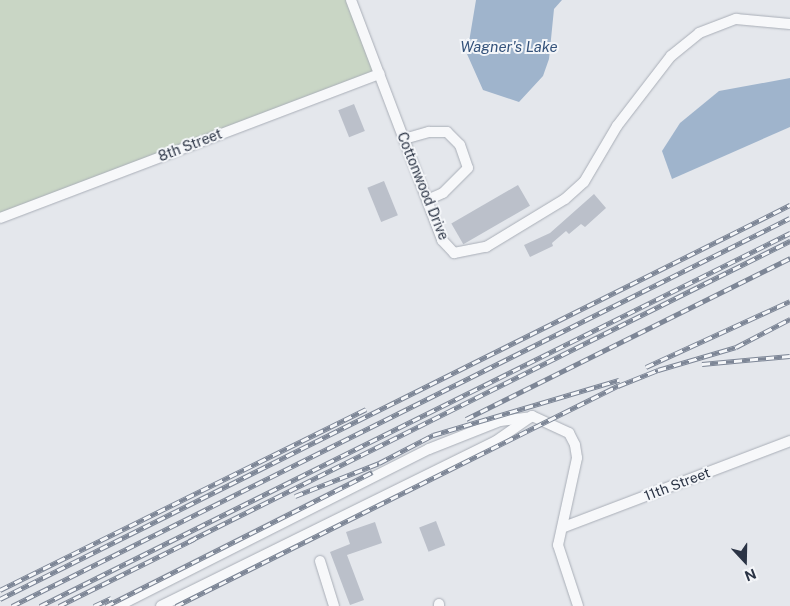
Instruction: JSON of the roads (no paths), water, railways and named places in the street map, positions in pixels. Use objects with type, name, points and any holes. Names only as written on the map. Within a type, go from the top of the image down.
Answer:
[{"type":"street","name":"Cottonwood Drive","points":[[351,0],[442,240],[454,253],[486,247],[545,213],[584,182],[616,126],[645,87],[671,56],[699,33],[736,19],[790,24]]},
{"type":"street","name":"8th Street","points":[[0,218],[380,74]]},
{"type":"street","points":[[404,139],[429,132],[447,132],[460,145],[468,168],[443,193],[427,200]]},
{"type":"street","points":[[162,606],[496,441],[532,416]]},
{"type":"street","points":[[118,606],[429,449],[500,421],[532,416],[569,433],[575,445],[577,458],[559,553],[578,606]]},
{"type":"street","name":"11th Street","points":[[564,527],[790,441]]},
{"type":"street","points":[[320,561],[334,606]]},
{"type":"water","name":"Wagner's Lake","points":[[476,0],[562,0],[554,9],[549,59],[543,76],[519,102],[483,90],[467,54]]},
{"type":"water","points":[[790,78],[790,127],[672,179],[662,151],[680,123],[719,91]]},
{"type":"railway","points":[[0,599],[790,205]]},
{"type":"railway","points":[[12,606],[790,218]]},
{"type":"railway","points":[[40,606],[790,233]]},
{"type":"railway","points":[[189,541],[790,241]]},
{"type":"railway","points":[[466,419],[790,258]]},
{"type":"railway","points":[[646,367],[790,301]]},
{"type":"railway","points":[[176,606],[618,386],[658,370],[736,347],[790,319]]},
{"type":"railway","points":[[702,364],[790,356]]},
{"type":"railway","points":[[295,496],[379,463],[433,435],[619,380]]},
{"type":"railway","points":[[0,590],[366,409]]},
{"type":"railway","points":[[106,606],[372,472]]},
{"type":"railway","points":[[59,606],[194,539]]},
{"type":"railway","points":[[94,606],[111,598]]}]
